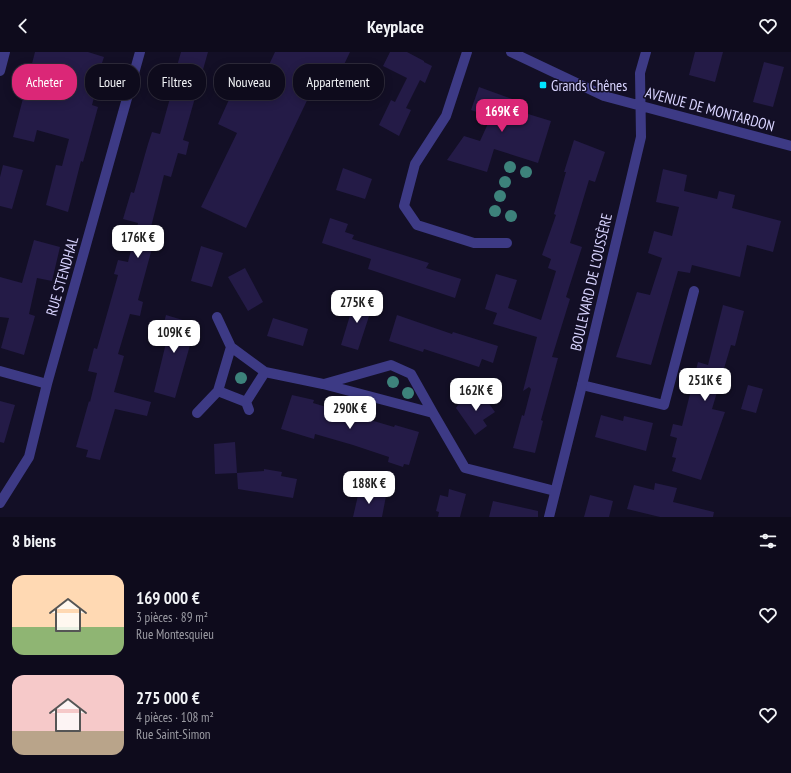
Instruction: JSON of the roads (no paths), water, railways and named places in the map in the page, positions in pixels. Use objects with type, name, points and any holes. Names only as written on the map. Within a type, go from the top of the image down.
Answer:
[{"type":"street","points":[[0,71],[5,52]]},
{"type":"street","name":"RUE STENDHAL","points":[[0,502],[29,457],[47,384],[140,52]]},
{"type":"street","points":[[467,52],[446,116],[415,164],[404,206],[418,225],[474,243],[507,243]]},
{"type":"street","name":"AVENUE DE MONTARDON","points":[[511,52],[604,96],[791,146]]},
{"type":"street","name":"BOULEVARD DE L'OUSSÈRE","points":[[549,517],[641,137],[640,73],[646,52]]},
{"type":"street","points":[[582,385],[664,405],[694,291]]},
{"type":"street","points":[[217,317],[231,347],[265,372],[323,384],[433,414]]},
{"type":"street","points":[[197,413],[218,391],[231,347]]},
{"type":"street","points":[[323,384],[391,365],[410,374],[465,468],[556,491]]},
{"type":"street","points":[[0,371],[47,384]]},
{"type":"street","points":[[218,391],[248,406],[265,372]]},
{"type":"place","name":"Grands Chênes","points":[[543,85]]}]
